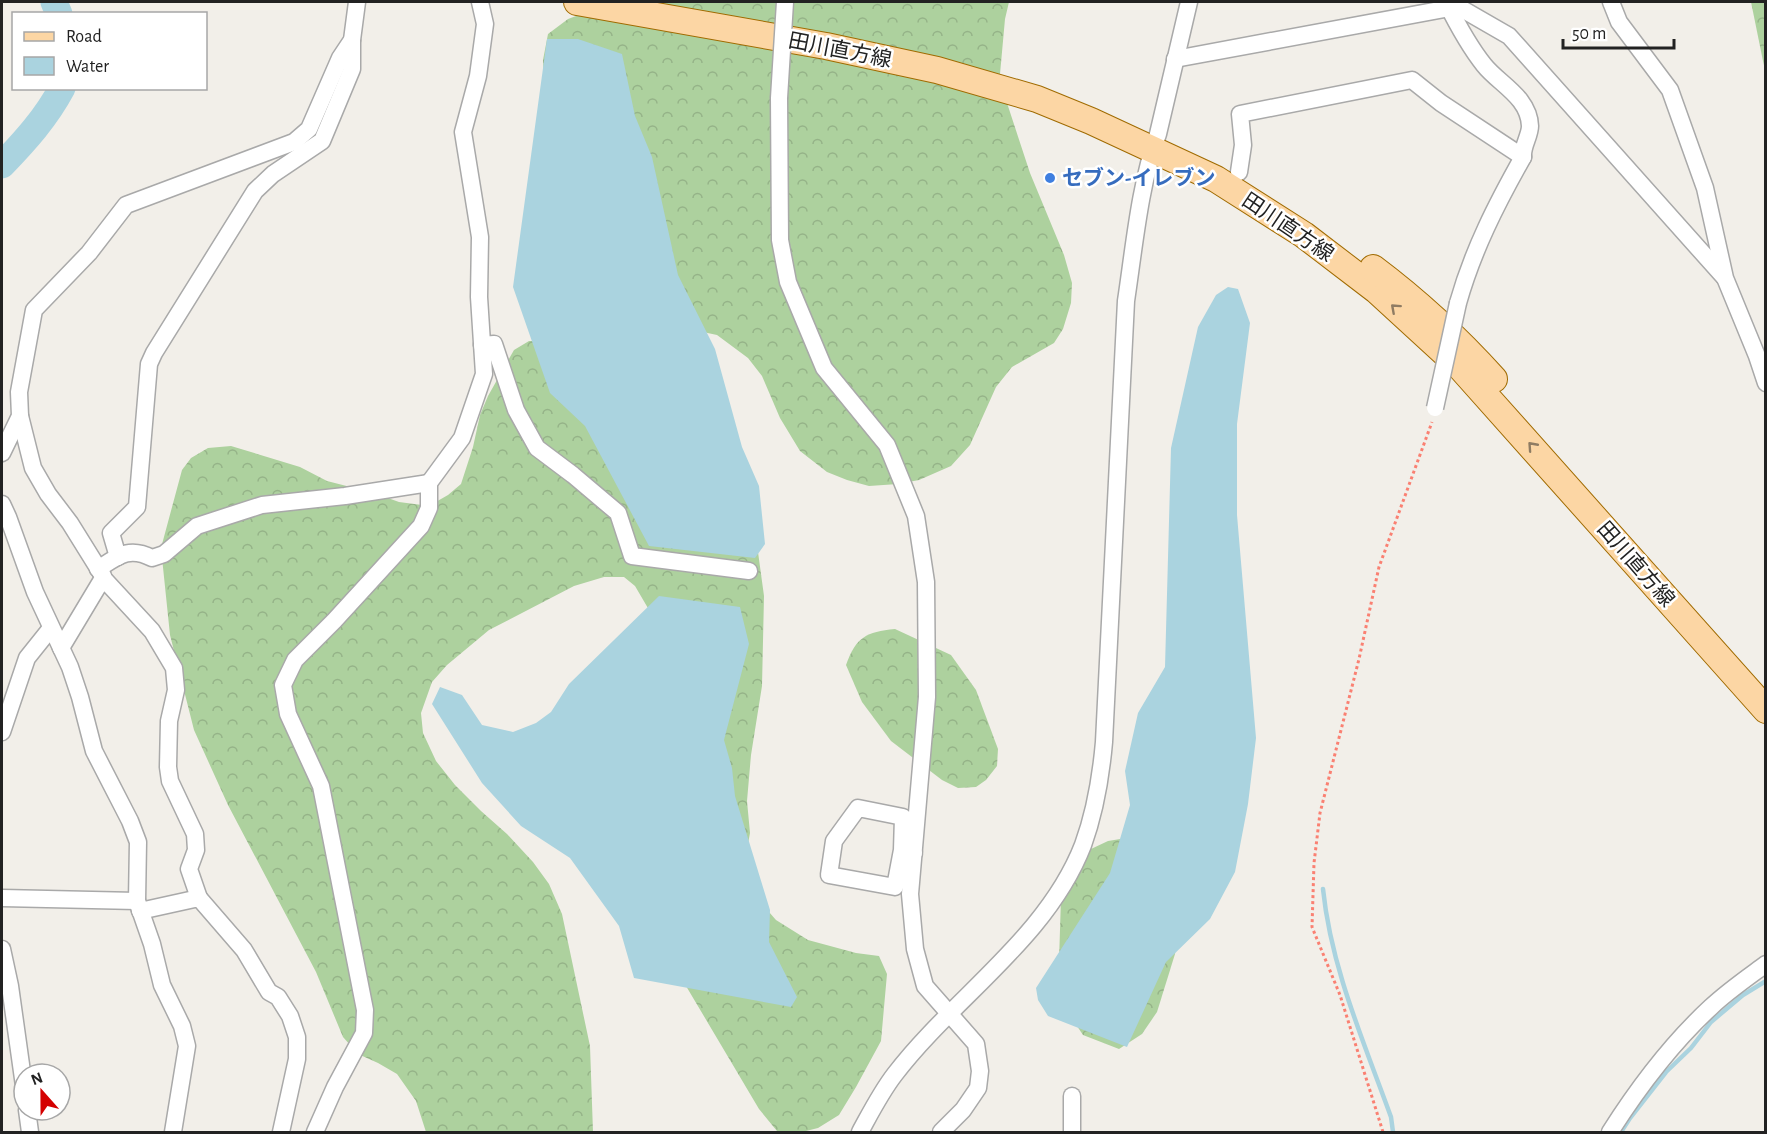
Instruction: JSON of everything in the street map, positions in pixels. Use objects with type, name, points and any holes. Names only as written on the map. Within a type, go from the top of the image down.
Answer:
[{"type":"main road","name":"田川直方線","points":[[577,2],[826,46],[937,70],[1037,99],[1091,121],[1155,141],[1239,172],[1302,214],[1412,297],[1464,346],[1545,434],[1766,688]]},
{"type":"main road","name":"田川直方線","points":[[658,2],[938,53],[1044,86],[1155,141],[1304,235],[1376,290],[1461,368],[1766,710]]},
{"type":"street","points":[[315,1132],[335,1087],[364,1033],[365,1010],[321,786],[288,714],[283,685],[295,660],[421,526],[429,508],[429,483],[462,438],[484,374],[479,297],[480,237],[463,132],[478,76],[485,24],[480,2]]},
{"type":"street","points":[[784,2],[779,98],[780,240],[788,282],[824,368],[887,445],[916,516],[926,582],[927,697],[908,851],[895,887],[829,875],[834,841],[858,808],[903,817],[908,851],[915,949],[925,986],[976,1044],[980,1071],[978,1088],[963,1110],[941,1132]]},
{"type":"street","points":[[860,1132],[877,1099],[897,1072],[1020,943],[1060,889],[1083,845],[1101,776],[1126,301],[1137,230],[1155,141],[1189,2]]},
{"type":"street","points":[[1611,2],[1619,22],[1670,90],[1705,188],[1725,278],[1766,383]]},
{"type":"street","points":[[1175,59],[1449,4],[1509,36],[1725,278]]},
{"type":"street","points":[[1435,408],[1467,269],[1491,214],[1523,157],[1522,149],[1530,127],[1526,111],[1515,94],[1485,66],[1465,38],[1449,4]]},
{"type":"street","points":[[117,557],[111,533],[137,507],[149,364],[255,191],[273,174],[322,141],[352,69],[352,40],[356,7]]},
{"type":"street","points":[[281,1132],[297,1059],[297,1037],[290,1016],[278,997],[269,992],[244,950],[199,898],[189,869],[196,849],[195,834],[170,780],[168,767],[169,721],[176,690],[174,668],[152,631],[101,573],[33,468],[20,416],[19,392],[34,310],[89,253],[126,205],[294,142],[309,129],[340,58],[352,40]]},
{"type":"street","points":[[1239,172],[1243,145],[1240,114],[1412,80],[1441,103],[1523,157]]},
{"type":"street","points":[[482,345],[494,344],[516,410],[537,448],[618,513],[632,556],[749,571]]},
{"type":"street","points":[[2,453],[20,416]]},
{"type":"street","points":[[61,648],[101,573],[117,557],[132,552],[141,552],[152,558],[164,554],[197,526],[262,505],[345,496],[429,483]]},
{"type":"street","points":[[2,504],[35,592],[61,648],[80,697],[94,752],[130,821],[138,842],[139,906],[152,944],[162,985],[182,1026],[187,1046],[173,1132]]},
{"type":"street","points":[[2,732],[27,658],[51,628]]},
{"type":"street","points":[[2,898],[139,906],[199,898]]},
{"type":"street","points":[[2,949],[10,986],[21,1062]]},
{"type":"street","points":[[1611,1132],[1654,1071],[1694,1024],[1712,1006],[1766,964]]},
{"type":"street","points":[[1072,1096],[1072,1132]]},
{"type":"path","points":[[1383,1132],[1340,995],[1312,927],[1314,862],[1320,813],[1379,567],[1429,432],[1435,408]]},
{"type":"green space","points":[[634,2],[1009,2],[1005,19],[1000,74],[1030,173],[1064,255],[1072,283],[1071,303],[1063,329],[1054,343],[1012,367],[996,387],[970,445],[951,466],[919,480],[869,486],[827,472],[800,451],[780,418],[762,376],[748,358],[717,335],[656,322],[547,150],[543,60],[548,34],[568,19],[595,9]]},
{"type":"green space","points":[[1751,2],[1765,2],[1765,70],[1763,61]]},
{"type":"green space","points":[[529,341],[555,341],[758,552],[764,596],[762,686],[751,755],[747,801],[750,833],[745,860],[754,895],[776,920],[808,940],[856,953],[879,956],[887,974],[881,1041],[839,1115],[818,1128],[802,1132],[777,1131],[759,1109],[670,959],[652,615],[635,586],[624,577],[604,577],[574,586],[489,630],[447,665],[432,682],[421,713],[423,733],[436,761],[455,785],[533,862],[549,884],[562,914],[590,1046],[593,1132],[426,1132],[416,1101],[397,1074],[358,1054],[343,1037],[316,972],[228,805],[194,730],[170,635],[161,548],[182,470],[191,458],[208,448],[231,446],[300,467],[327,481],[399,502],[422,505],[434,503],[461,484],[480,415],[488,396],[514,350]]},
{"type":"green space","points":[[895,629],[951,655],[976,690],[998,749],[997,766],[986,780],[976,787],[958,788],[942,780],[891,741],[862,702],[846,665],[850,656],[858,642],[869,634]]},
{"type":"green space","points":[[1145,835],[1182,900],[1175,954],[1157,1012],[1142,1034],[1119,1049],[1083,1035],[1077,1026],[1059,961],[1061,898],[1076,862],[1091,849],[1108,841]]},
{"type":"water","points":[[547,39],[578,39],[622,54],[635,116],[652,157],[678,275],[715,349],[742,447],[759,486],[765,544],[755,558],[649,546],[585,426],[550,393],[513,287]]},
{"type":"water","points":[[1228,287],[1238,289],[1250,323],[1237,424],[1237,515],[1256,738],[1248,804],[1235,872],[1210,919],[1166,962],[1127,1047],[1048,1016],[1038,1000],[1036,988],[1110,873],[1130,805],[1125,771],[1138,713],[1165,667],[1171,448],[1198,327],[1216,295]]},
{"type":"water","points":[[659,596],[740,607],[749,644],[724,740],[732,768],[735,796],[770,910],[769,942],[797,997],[791,1007],[634,978],[619,926],[570,858],[521,826],[482,783],[432,704],[440,687],[462,695],[482,725],[513,732],[536,723],[551,712],[569,684]]},
{"type":"waterway","points":[[54,2],[58,12]]},
{"type":"waterway","points":[[2,165],[35,129],[61,90]]},
{"type":"waterway","points":[[1323,889],[1327,918],[1341,976],[1391,1117],[1393,1132]]},
{"type":"waterway","points":[[1621,1132],[1666,1072],[1691,1048],[1711,1022],[1743,995],[1766,981]]},
{"type":"place","name":"セブン-イレブン","points":[[1050,178]]}]
